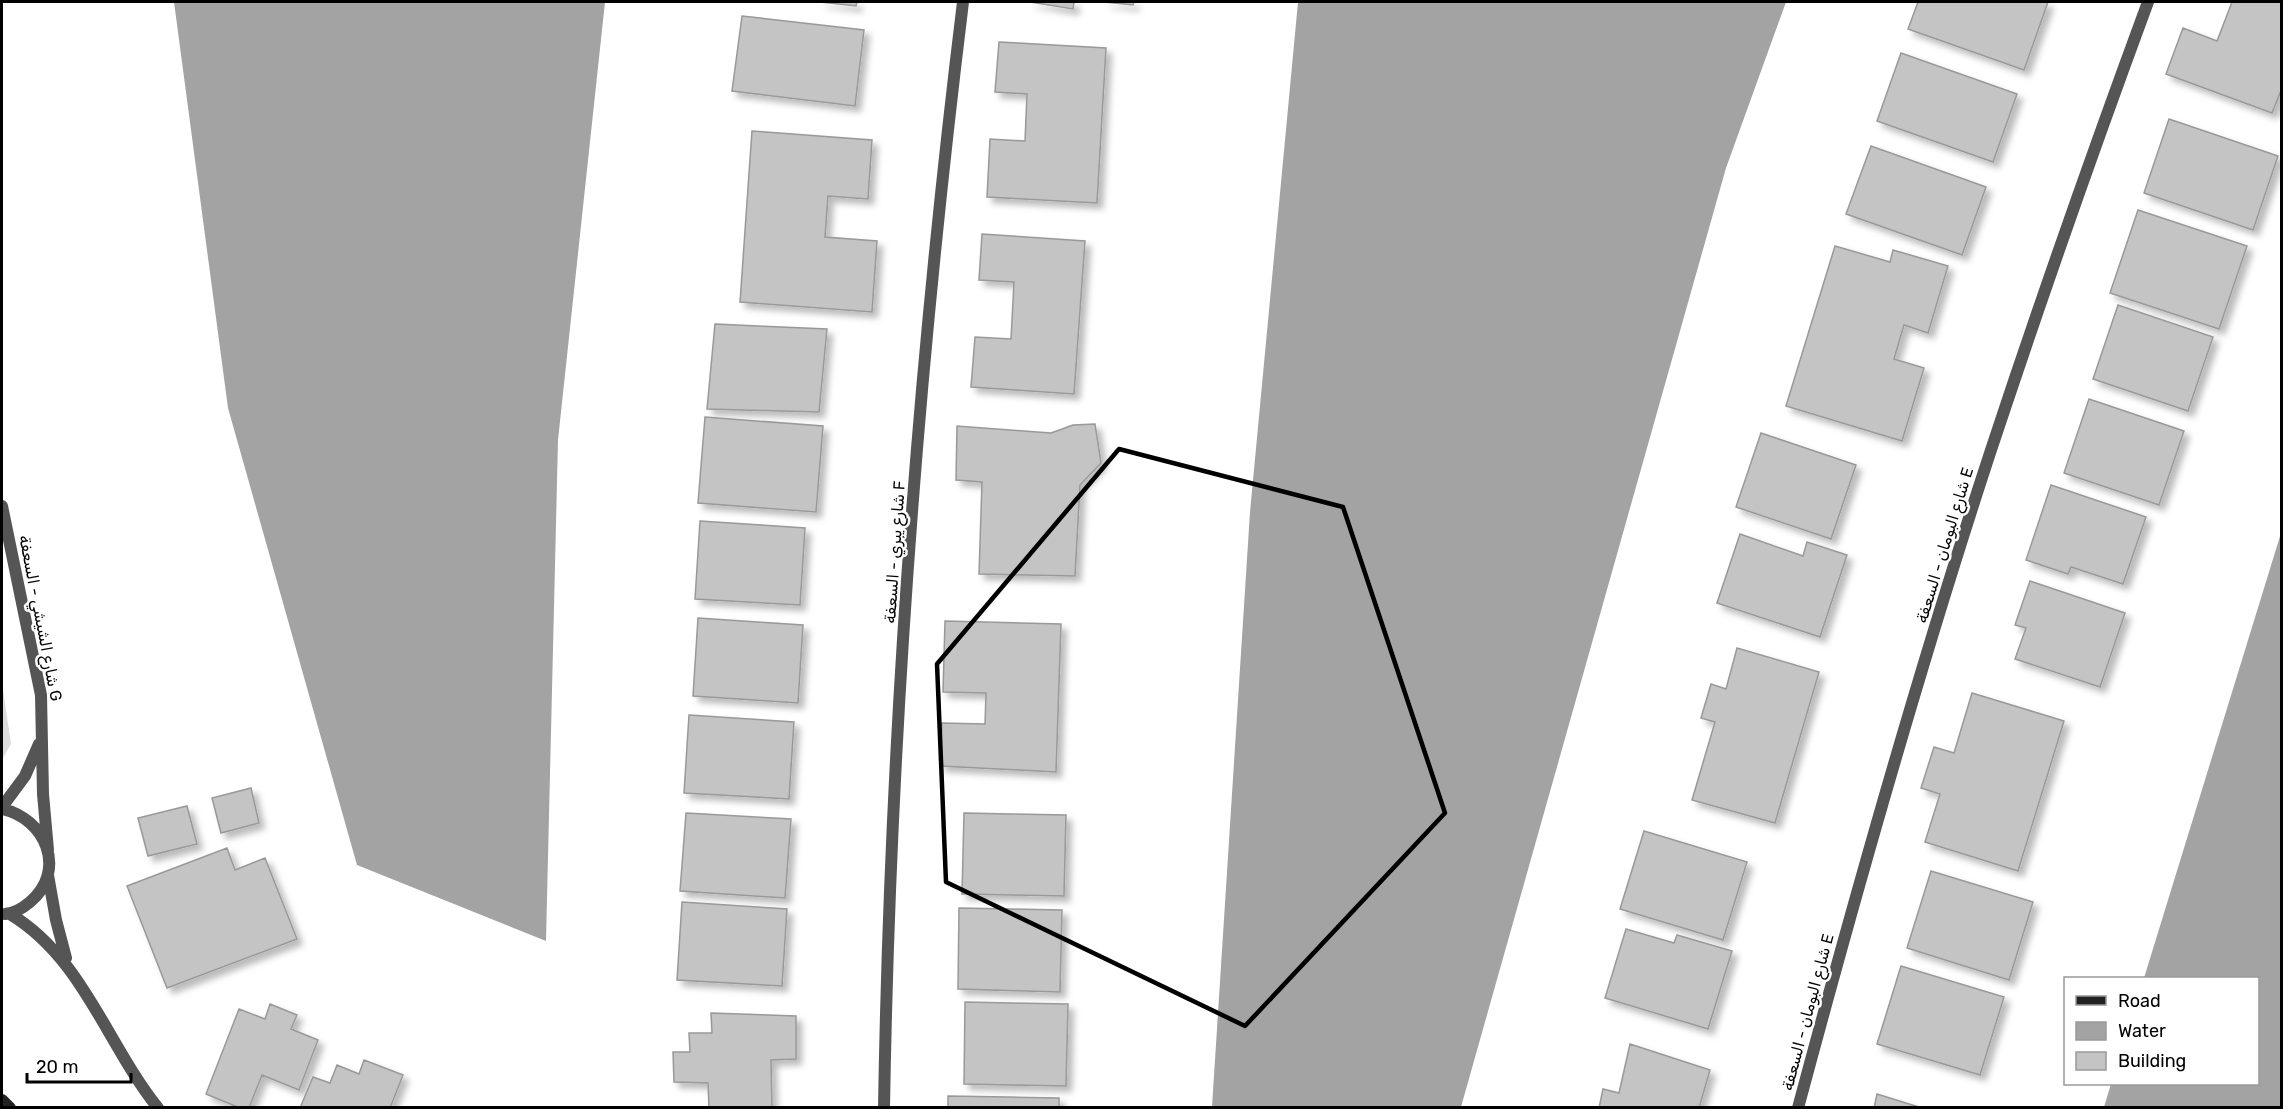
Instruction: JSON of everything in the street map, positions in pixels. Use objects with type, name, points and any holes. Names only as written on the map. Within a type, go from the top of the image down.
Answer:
[{"type":"main road","points":[[2,1100],[10,1107]]},
{"type":"street","name":"شارع يبري - السعفة F","points":[[884,1107],[887,961],[911,531],[930,312],[963,2]]},
{"type":"street","name":"شارع البومان - السعفة E","points":[[1798,1107],[1843,940],[1911,708],[1990,455],[2071,215],[2148,2]]},
{"type":"street","name":"شارع الشيشي - السعفة G","points":[[2,506],[38,674],[41,695],[43,794],[48,872],[56,920],[69,968]]},
{"type":"street","name":"شارع الشيشي - السعفة G","points":[[2,808],[25,776],[42,737]]},
{"type":"street","points":[[2,808],[26,818],[43,838],[48,850]]},
{"type":"street","points":[[6,914],[23,908],[35,898],[48,872]]},
{"type":"street","points":[[6,914],[43,936],[69,968],[134,1074],[158,1107]]},
{"type":"highlighted area","points":[[1119,449],[1343,507],[1445,813],[1245,1026],[946,882],[937,664]]},
{"type":"shaded area","points":[[2,683],[11,744],[2,760]]},
{"type":"water","points":[[174,2],[605,2],[558,440],[546,941],[357,865],[228,408]]},
{"type":"water","points":[[1298,2],[1786,2],[1726,168],[1461,1107],[1212,1107],[1250,512]]},
{"type":"water","points":[[2281,533],[2281,1107],[2104,1107],[2111,1085],[2259,1085],[2259,977],[2144,977]]},
{"type":"building","points":[[820,2],[857,2],[856,6]]},
{"type":"building","points":[[1030,2],[1074,2],[1073,9]]},
{"type":"building","points":[[1104,2],[1134,2],[1133,5]]},
{"type":"building","points":[[1918,2],[2048,2],[2024,70],[1908,29]]},
{"type":"building","points":[[2232,2],[2282,2],[2282,88],[2272,113],[2166,74],[2183,28],[2217,41]]},
{"type":"building","points":[[742,16],[864,30],[855,106],[732,91]]},
{"type":"building","points":[[999,42],[1106,48],[1097,203],[987,197],[990,139],[1025,141],[1027,94],[995,92]]},
{"type":"building","points":[[1901,53],[2017,94],[1993,162],[1877,121]]},
{"type":"building","points":[[2169,119],[2278,156],[2253,230],[2144,193]]},
{"type":"building","points":[[752,131],[872,140],[868,199],[828,196],[825,237],[877,241],[872,312],[740,302]]},
{"type":"building","points":[[1871,146],[1986,187],[1962,255],[1846,214]]},
{"type":"building","points":[[2138,210],[2247,246],[2219,329],[2110,293]]},
{"type":"building","points":[[982,234],[1085,241],[1074,394],[971,387],[975,337],[1011,339],[1014,282],[979,280]]},
{"type":"building","points":[[1835,246],[1890,262],[1893,250],[1948,266],[1928,333],[1904,325],[1894,359],[1924,368],[1902,441],[1786,406]]},
{"type":"building","points":[[2118,305],[2213,337],[2188,411],[2093,379]]},
{"type":"building","points":[[715,324],[827,329],[819,412],[707,409]]},
{"type":"building","points":[[2089,399],[2184,431],[2159,505],[2064,473]]},
{"type":"building","points":[[705,417],[823,426],[816,512],[698,503]]},
{"type":"building","points":[[1095,424],[1101,463],[1080,485],[1075,576],[979,574],[982,482],[956,480],[957,426],[1051,433],[1073,425]]},
{"type":"building","points":[[1761,433],[1856,465],[1831,539],[1736,507]]},
{"type":"building","points":[[2051,485],[2146,517],[2123,584],[2071,567],[2068,574],[2026,560]]},
{"type":"building","points":[[700,521],[805,528],[800,605],[695,599]]},
{"type":"building","points":[[1740,534],[1803,556],[1807,542],[1847,555],[1820,637],[1717,603]]},
{"type":"building","points":[[2030,581],[2125,613],[2100,687],[2015,659],[2026,628],[2015,625]]},
{"type":"building","points":[[698,618],[803,625],[798,703],[693,696]]},
{"type":"building","points":[[945,621],[1061,624],[1056,772],[940,766],[942,723],[985,724],[986,693],[943,692]]},
{"type":"building","points":[[1737,648],[1819,672],[1775,823],[1692,800],[1715,722],[1701,718],[1711,684],[1726,689]]},
{"type":"building","points":[[1972,693],[2064,721],[2018,871],[1925,842],[1940,794],[1921,788],[1934,747],[1954,753]]},
{"type":"building","points":[[689,715],[794,722],[789,799],[684,793]]},
{"type":"building","points":[[251,788],[259,823],[221,833],[212,798]]},
{"type":"building","points":[[187,806],[197,844],[148,856],[138,818]]},
{"type":"building","points":[[686,813],[791,819],[785,898],[680,891]]},
{"type":"building","points":[[964,813],[1066,815],[1064,896],[962,894]]},
{"type":"building","points":[[1644,831],[1747,862],[1723,940],[1620,909]]},
{"type":"building","points":[[227,848],[235,870],[265,858],[297,939],[167,988],[127,886]]},
{"type":"building","points":[[1931,871],[2033,902],[2009,980],[1907,948]]},
{"type":"building","points":[[682,902],[787,909],[782,986],[677,980]]},
{"type":"building","points":[[959,908],[1062,910],[1060,992],[958,989]]},
{"type":"building","points":[[1626,929],[1674,943],[1677,935],[1732,951],[1708,1029],[1605,998]]},
{"type":"building","points":[[1901,966],[2004,997],[1980,1075],[1877,1044]]},
{"type":"building","points":[[965,1002],[1068,1004],[1066,1086],[964,1084]]},
{"type":"building","points":[[270,1004],[297,1015],[291,1029],[318,1040],[299,1090],[262,1075],[249,1108],[240,1108],[206,1094],[239,1009],[265,1019]]},
{"type":"building","points":[[711,1013],[796,1016],[796,1059],[771,1060],[772,1108],[709,1108],[708,1083],[674,1082],[673,1052],[690,1052],[689,1033],[712,1033]]},
{"type":"building","points":[[1630,1044],[1710,1070],[1699,1108],[1599,1108],[1603,1089],[1619,1093]]},
{"type":"building","points":[[364,1060],[403,1075],[390,1108],[300,1108],[313,1077],[330,1083],[337,1065],[359,1074]]},
{"type":"building","points":[[1877,1094],[1922,1108],[1874,1108]]},
{"type":"building","points":[[948,1096],[1059,1098],[1059,1108],[948,1108]]}]
